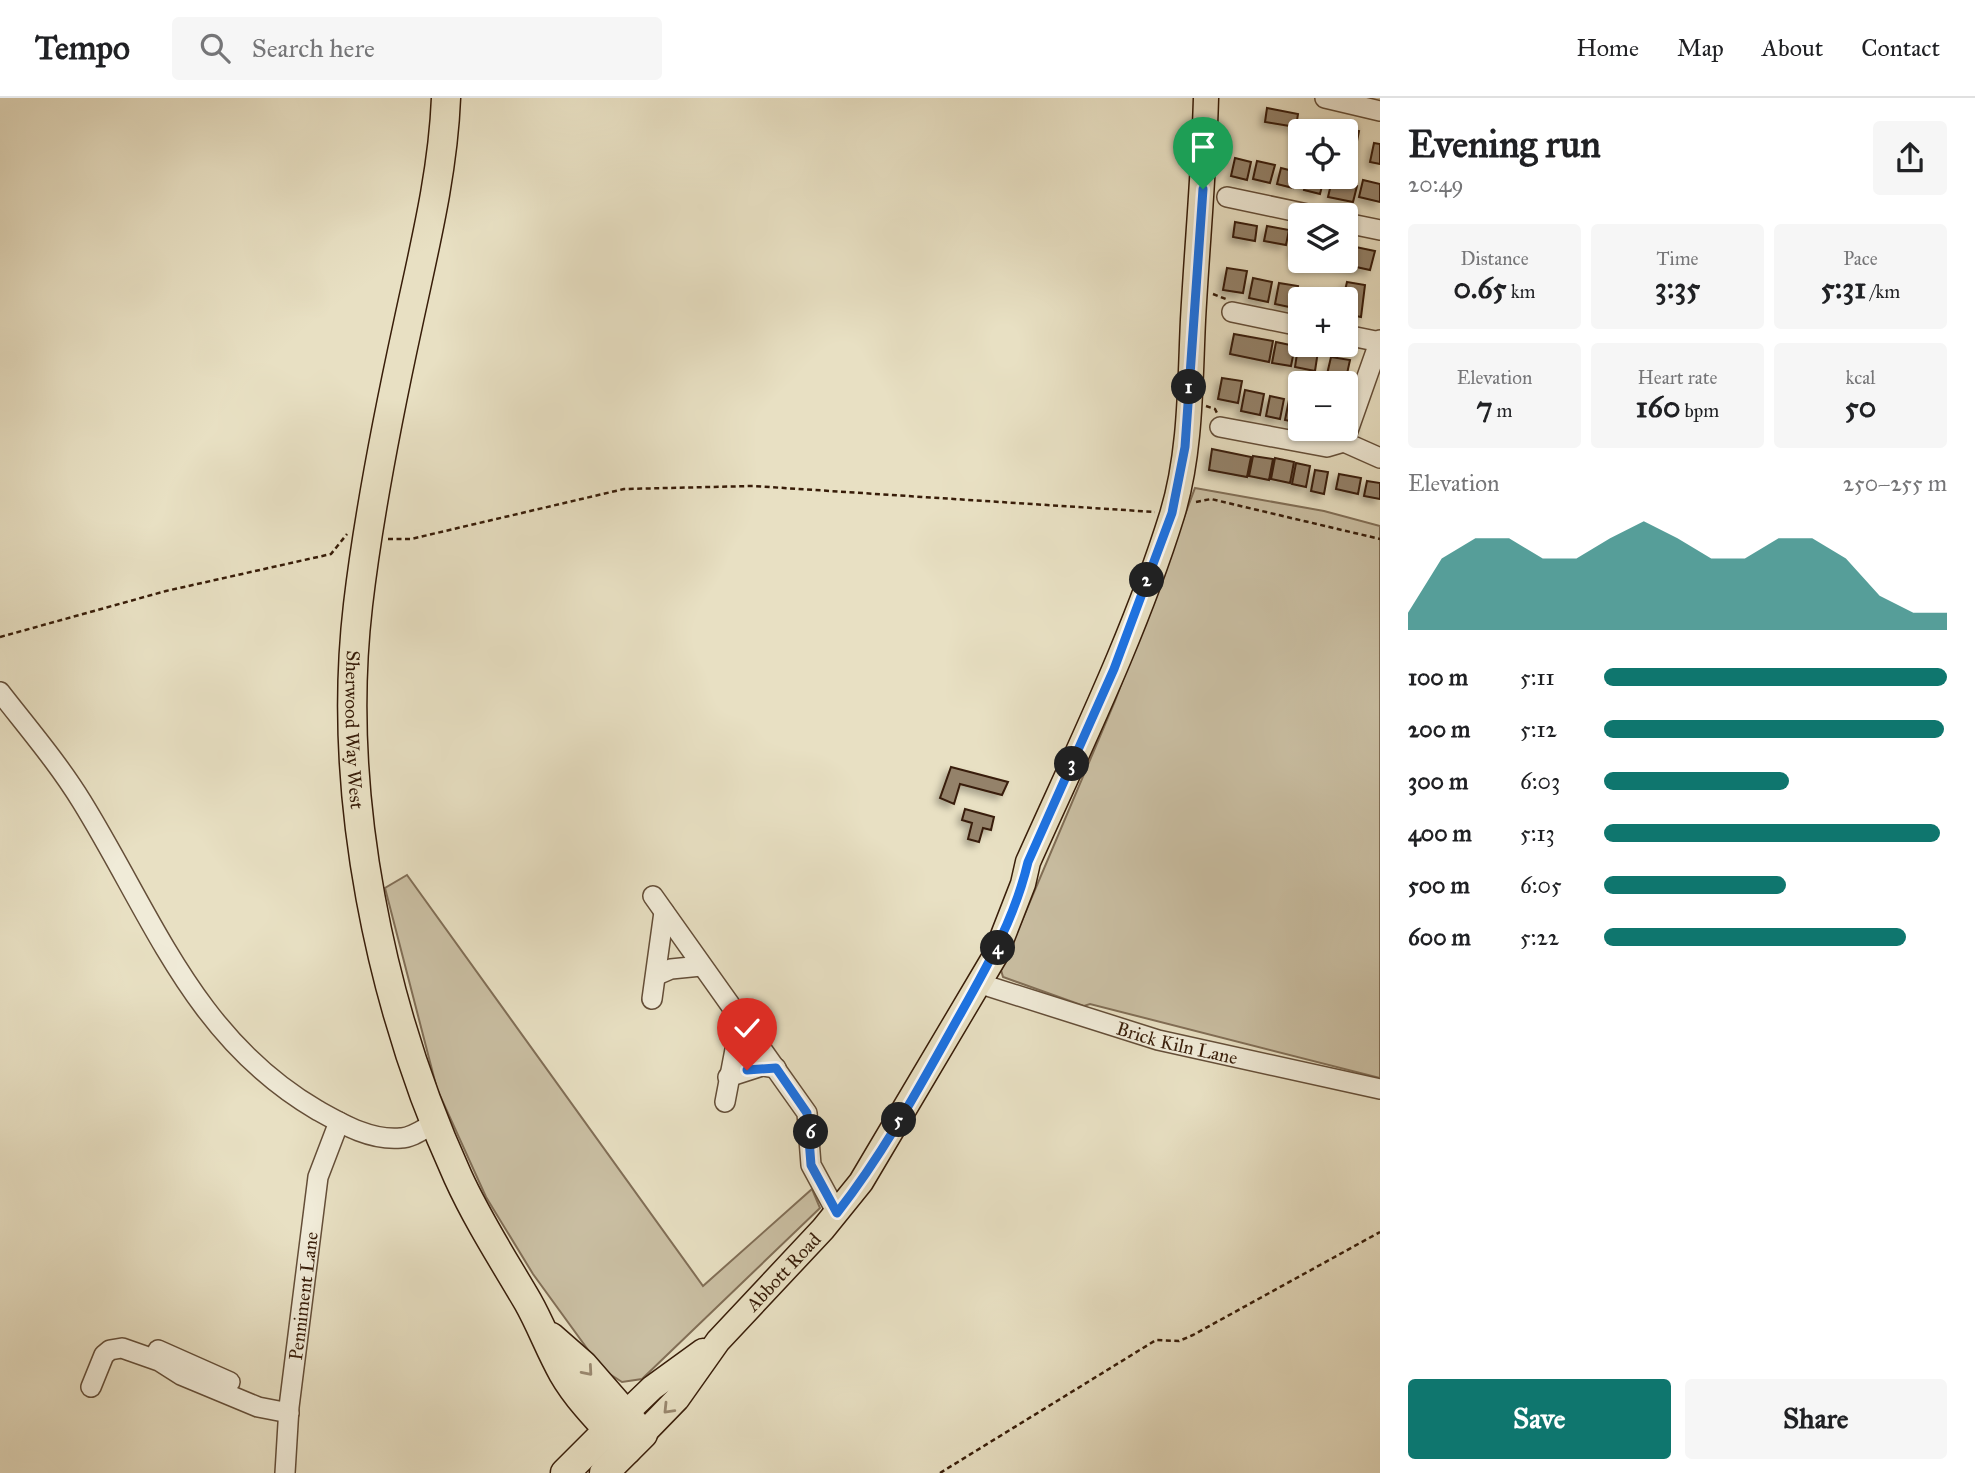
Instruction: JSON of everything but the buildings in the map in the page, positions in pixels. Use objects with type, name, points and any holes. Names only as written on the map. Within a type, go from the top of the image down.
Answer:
[{"type":"highway","name":"Sherwood Way West","points":[[446,98],[434,203],[368,536],[357,608],[353,677],[359,815],[374,919],[398,1016],[435,1124],[466,1193],[546,1333],[563,1372],[626,1432]]},
{"type":"highway","name":"Abbott Road","points":[[565,1473],[626,1432]]},
{"type":"highway","name":"Abbott Road","points":[[604,1473],[626,1432]]},
{"type":"main road","name":"Abbott Road","points":[[626,1432],[677,1399],[718,1341],[837,1213],[861,1182],[912,1099],[978,983],[982,951],[1014,881],[1028,862],[1114,669],[1181,508],[1203,189],[1206,98]]},
{"type":"street","points":[[1325,98],[1380,111]]},
{"type":"street","points":[[1227,197],[1288,210]]},
{"type":"street","points":[[1358,225],[1380,230]]},
{"type":"street","points":[[1232,312],[1288,324]]},
{"type":"street","points":[[1344,442],[1380,341],[1358,337]]},
{"type":"street","points":[[1220,427],[1327,447],[1344,442],[1380,458]]},
{"type":"street","points":[[0,692],[58,765],[83,803],[158,939],[216,1025],[278,1086],[362,1133],[402,1139],[435,1124]]},
{"type":"street","points":[[652,999],[657,975],[659,904],[807,1113],[811,1165],[837,1213]]},
{"type":"street","points":[[657,975],[671,969],[701,966]]},
{"type":"street","name":"Brick Kiln Lane","points":[[978,983],[1158,1040],[1380,1089]]},
{"type":"street","points":[[725,1102],[741,1018]]},
{"type":"street","points":[[729,1077],[762,1066],[776,1068]]},
{"type":"street","name":"Penniment Lane","points":[[285,1473],[289,1410],[318,1177],[339,1122]]},
{"type":"street","points":[[128,1336],[289,1410]]},
{"type":"street","points":[[91,1387],[104,1355],[110,1350],[122,1348],[258,1407],[289,1410]]},
{"type":"path","points":[[385,538],[411,539],[624,489],[753,486],[1181,508],[1212,499],[1380,540]]},
{"type":"path","points":[[0,637],[166,591],[331,554],[348,534]]},
{"type":"path","points":[[940,1473],[1156,1340],[1179,1340],[1193,1335],[1380,1232]]},
{"type":"shaded area","points":[[1195,488],[1324,511],[1380,526],[1380,1078],[1090,1004],[1084,1006],[1003,977],[1001,970],[1115,701]]},
{"type":"shaded area","points":[[407,875],[703,1286],[812,1189],[820,1208],[642,1379],[622,1382],[602,1369],[533,1274],[486,1197],[437,1089],[385,888]]},
{"type":"route","points":[[747,1070],[762,1066],[776,1068],[794,1091],[807,1113],[811,1127],[811,1165],[837,1213],[861,1182],[995,956],[1023,884],[1028,862],[1114,669],[1172,513],[1185,447],[1203,189]]}]
